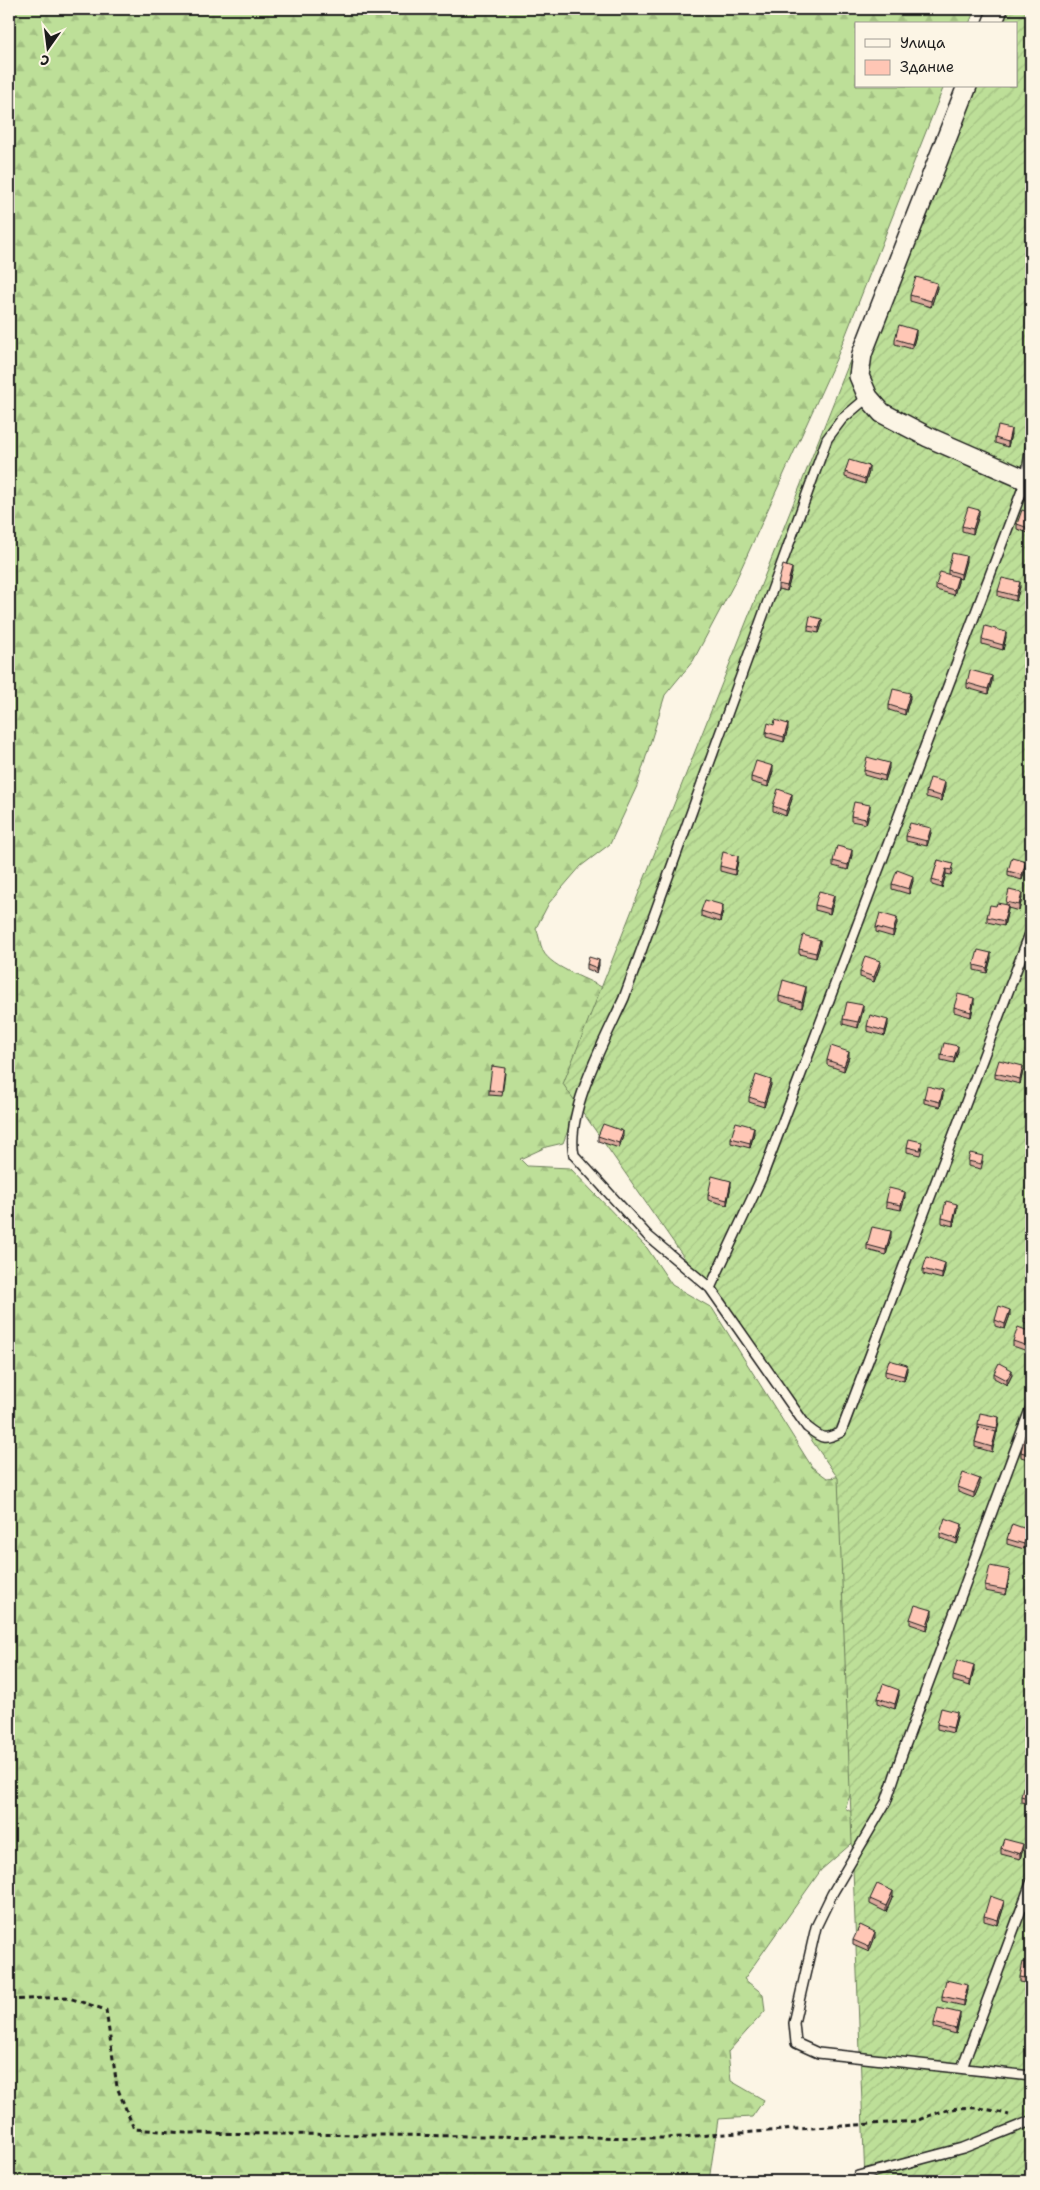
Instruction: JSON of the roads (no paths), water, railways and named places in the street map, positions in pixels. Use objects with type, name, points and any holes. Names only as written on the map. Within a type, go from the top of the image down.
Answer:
[{"type":"street","points":[[993,22],[998,9]]},
{"type":"street","points":[[966,88],[926,188],[896,272],[862,354],[860,376],[868,397],[882,413],[928,437],[1029,481]]},
{"type":"lane","points":[[868,397],[842,419],[828,439],[624,998],[595,1062],[576,1114],[572,1144],[574,1155],[648,1236],[710,1288],[807,1427],[819,1436],[830,1438],[841,1432],[1031,931]]},
{"type":"lane","points":[[710,1288],[762,1176],[1029,481],[1031,444]]},
{"type":"lane","points":[[1031,1407],[902,1754],[886,1802],[832,1894],[816,1927],[794,2023],[796,2043],[818,2052],[1031,2076]]},
{"type":"lane","points":[[962,2068],[1031,1883]]},
{"type":"lane","points":[[858,2176],[963,2148],[1031,2121]]}]
